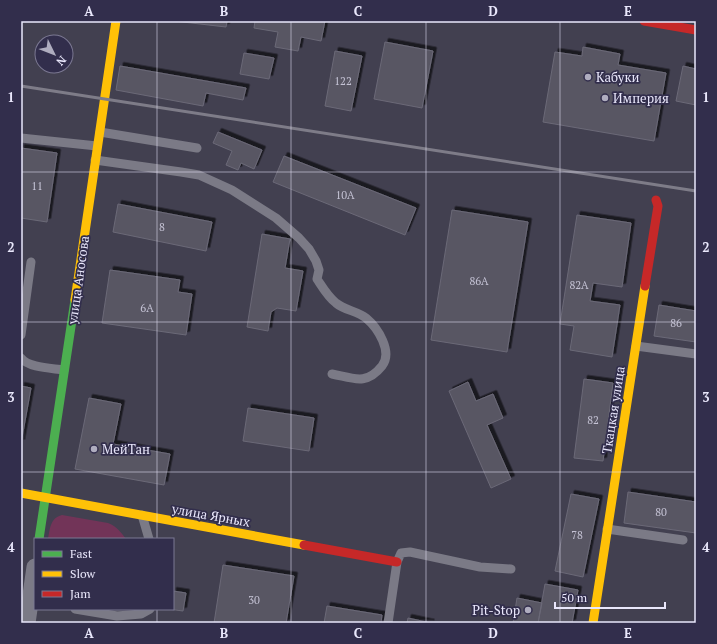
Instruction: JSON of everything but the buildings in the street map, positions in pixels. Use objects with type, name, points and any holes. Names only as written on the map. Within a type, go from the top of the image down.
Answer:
[{"type":"street","name":"улица Аносова","points":[[39,538],[116,21]]},
{"type":"street","points":[[644,21],[696,30]]},
{"type":"street","name":"Ткацкая улица","points":[[593,623],[658,206],[656,200]]},
{"type":"street","name":"улица Ярных","points":[[21,493],[397,562]]},
{"type":"street","points":[[27,623],[32,602],[34,579]]},
{"type":"lane","points":[[100,132],[197,148]]},
{"type":"lane","points":[[21,138],[98,146]]},
{"type":"lane","points":[[95,160],[199,175],[232,190],[276,218],[299,238],[316,261],[318,270],[317,279],[326,293],[337,304],[366,318],[378,332],[386,350],[384,362],[378,371],[372,376],[362,379],[332,374]]},
{"type":"lane","points":[[21,335],[32,262]]},
{"type":"lane","points":[[636,346],[696,354]]},
{"type":"lane","points":[[21,358],[30,365],[64,370]]},
{"type":"lane","points":[[142,515],[149,538]]},
{"type":"lane","points":[[607,529],[683,540]]},
{"type":"lane","points":[[388,623],[397,562],[401,553],[410,552],[480,567],[511,569]]},
{"type":"lane","points":[[81,610],[117,616],[141,614],[148,610]]},
{"type":"shaded area","points":[[62,515],[108,523],[118,530],[125,538],[48,538],[53,521],[58,516]]},
{"type":"railway","points":[[21,86],[696,191]]},
{"type":"traffic: fast","points":[[39,538],[75,300]]},
{"type":"traffic: slow","points":[[75,300],[116,21]]},
{"type":"traffic: slow","points":[[593,623],[645,286]]},
{"type":"traffic: slow","points":[[21,493],[304,545]]},
{"type":"traffic: jam","points":[[644,21],[696,30]]},
{"type":"traffic: jam","points":[[645,286],[658,206],[656,200]]},
{"type":"traffic: jam","points":[[304,545],[397,562]]},
{"type":"place","name":"Кабуки","points":[[588,77]]},
{"type":"place","name":"Империя","points":[[605,98]]},
{"type":"place","name":"МейТан","points":[[94,449]]},
{"type":"place","name":"Pit-Stop","points":[[528,610]]}]
